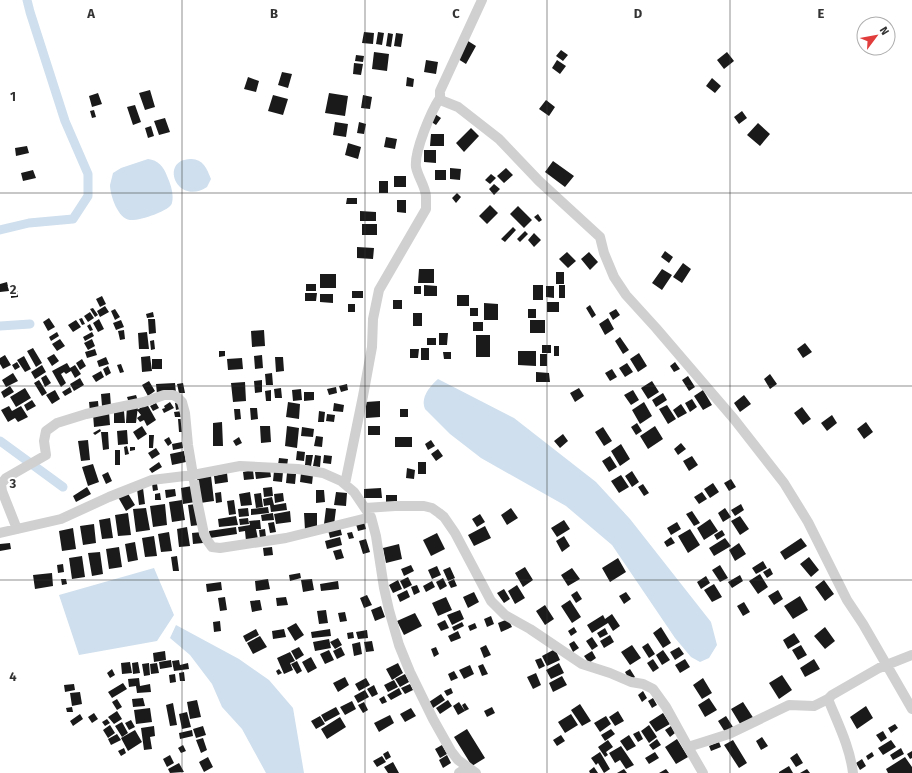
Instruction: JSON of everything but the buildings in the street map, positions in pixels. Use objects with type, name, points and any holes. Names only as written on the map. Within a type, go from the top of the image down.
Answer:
[{"type":"street","points":[[345,484],[372,347],[373,319],[379,290],[426,209],[426,196],[416,163],[424,129],[440,98],[440,91],[482,0]]},
{"type":"street","points":[[440,98],[458,108],[499,139],[539,181],[600,237],[604,253],[614,277],[626,295],[734,419],[784,483],[808,522],[847,600],[912,709]]},
{"type":"street","points":[[18,529],[2,491],[2,484],[6,478],[46,455],[44,441],[46,431],[57,423],[86,414],[144,402],[164,395],[173,395],[182,402],[185,413],[198,506],[204,534],[212,547],[220,548],[286,538],[368,512],[395,506],[424,506],[432,508],[444,517],[455,533],[491,601],[499,610],[582,664],[610,673],[630,682],[643,684],[653,689],[666,707],[703,773]]},
{"type":"street","points":[[0,533],[61,519],[109,497],[152,480],[193,475],[240,466],[279,467],[323,473],[341,481],[354,492],[368,512],[376,536],[384,588],[399,645],[427,708],[451,751],[458,760],[472,770]]},
{"type":"street","points":[[688,746],[729,734],[789,705],[814,706],[828,700],[832,695],[886,664],[912,655]]},
{"type":"street","points":[[828,700],[842,730],[853,773]]},
{"type":"street","points":[[459,773],[472,770]]},
{"type":"water","points":[[148,159],[158,162],[164,170],[172,190],[172,203],[166,209],[154,215],[134,220],[126,219],[118,211],[111,195],[110,185],[113,173],[121,168]]},
{"type":"water","points":[[190,159],[198,160],[204,164],[211,179],[207,187],[198,191],[189,192],[178,184],[174,178],[174,172],[176,166],[181,161]]},
{"type":"water","points":[[438,379],[514,418],[596,482],[630,519],[711,622],[717,645],[709,658],[700,662],[691,657],[675,638],[612,545],[566,506],[481,458],[450,434],[425,409],[424,401],[427,392]]},
{"type":"water","points":[[154,568],[174,615],[157,641],[79,655],[59,595]]},
{"type":"water","points":[[176,625],[239,659],[269,680],[293,708],[304,773],[266,773],[242,729],[222,707],[212,684],[190,655],[170,638]]},
{"type":"waterway","points":[[0,230],[29,223],[73,219],[88,196],[88,174],[65,121],[27,0]]},
{"type":"waterway","points":[[0,326],[30,324]]},
{"type":"waterway","points":[[0,441],[63,487]]}]
